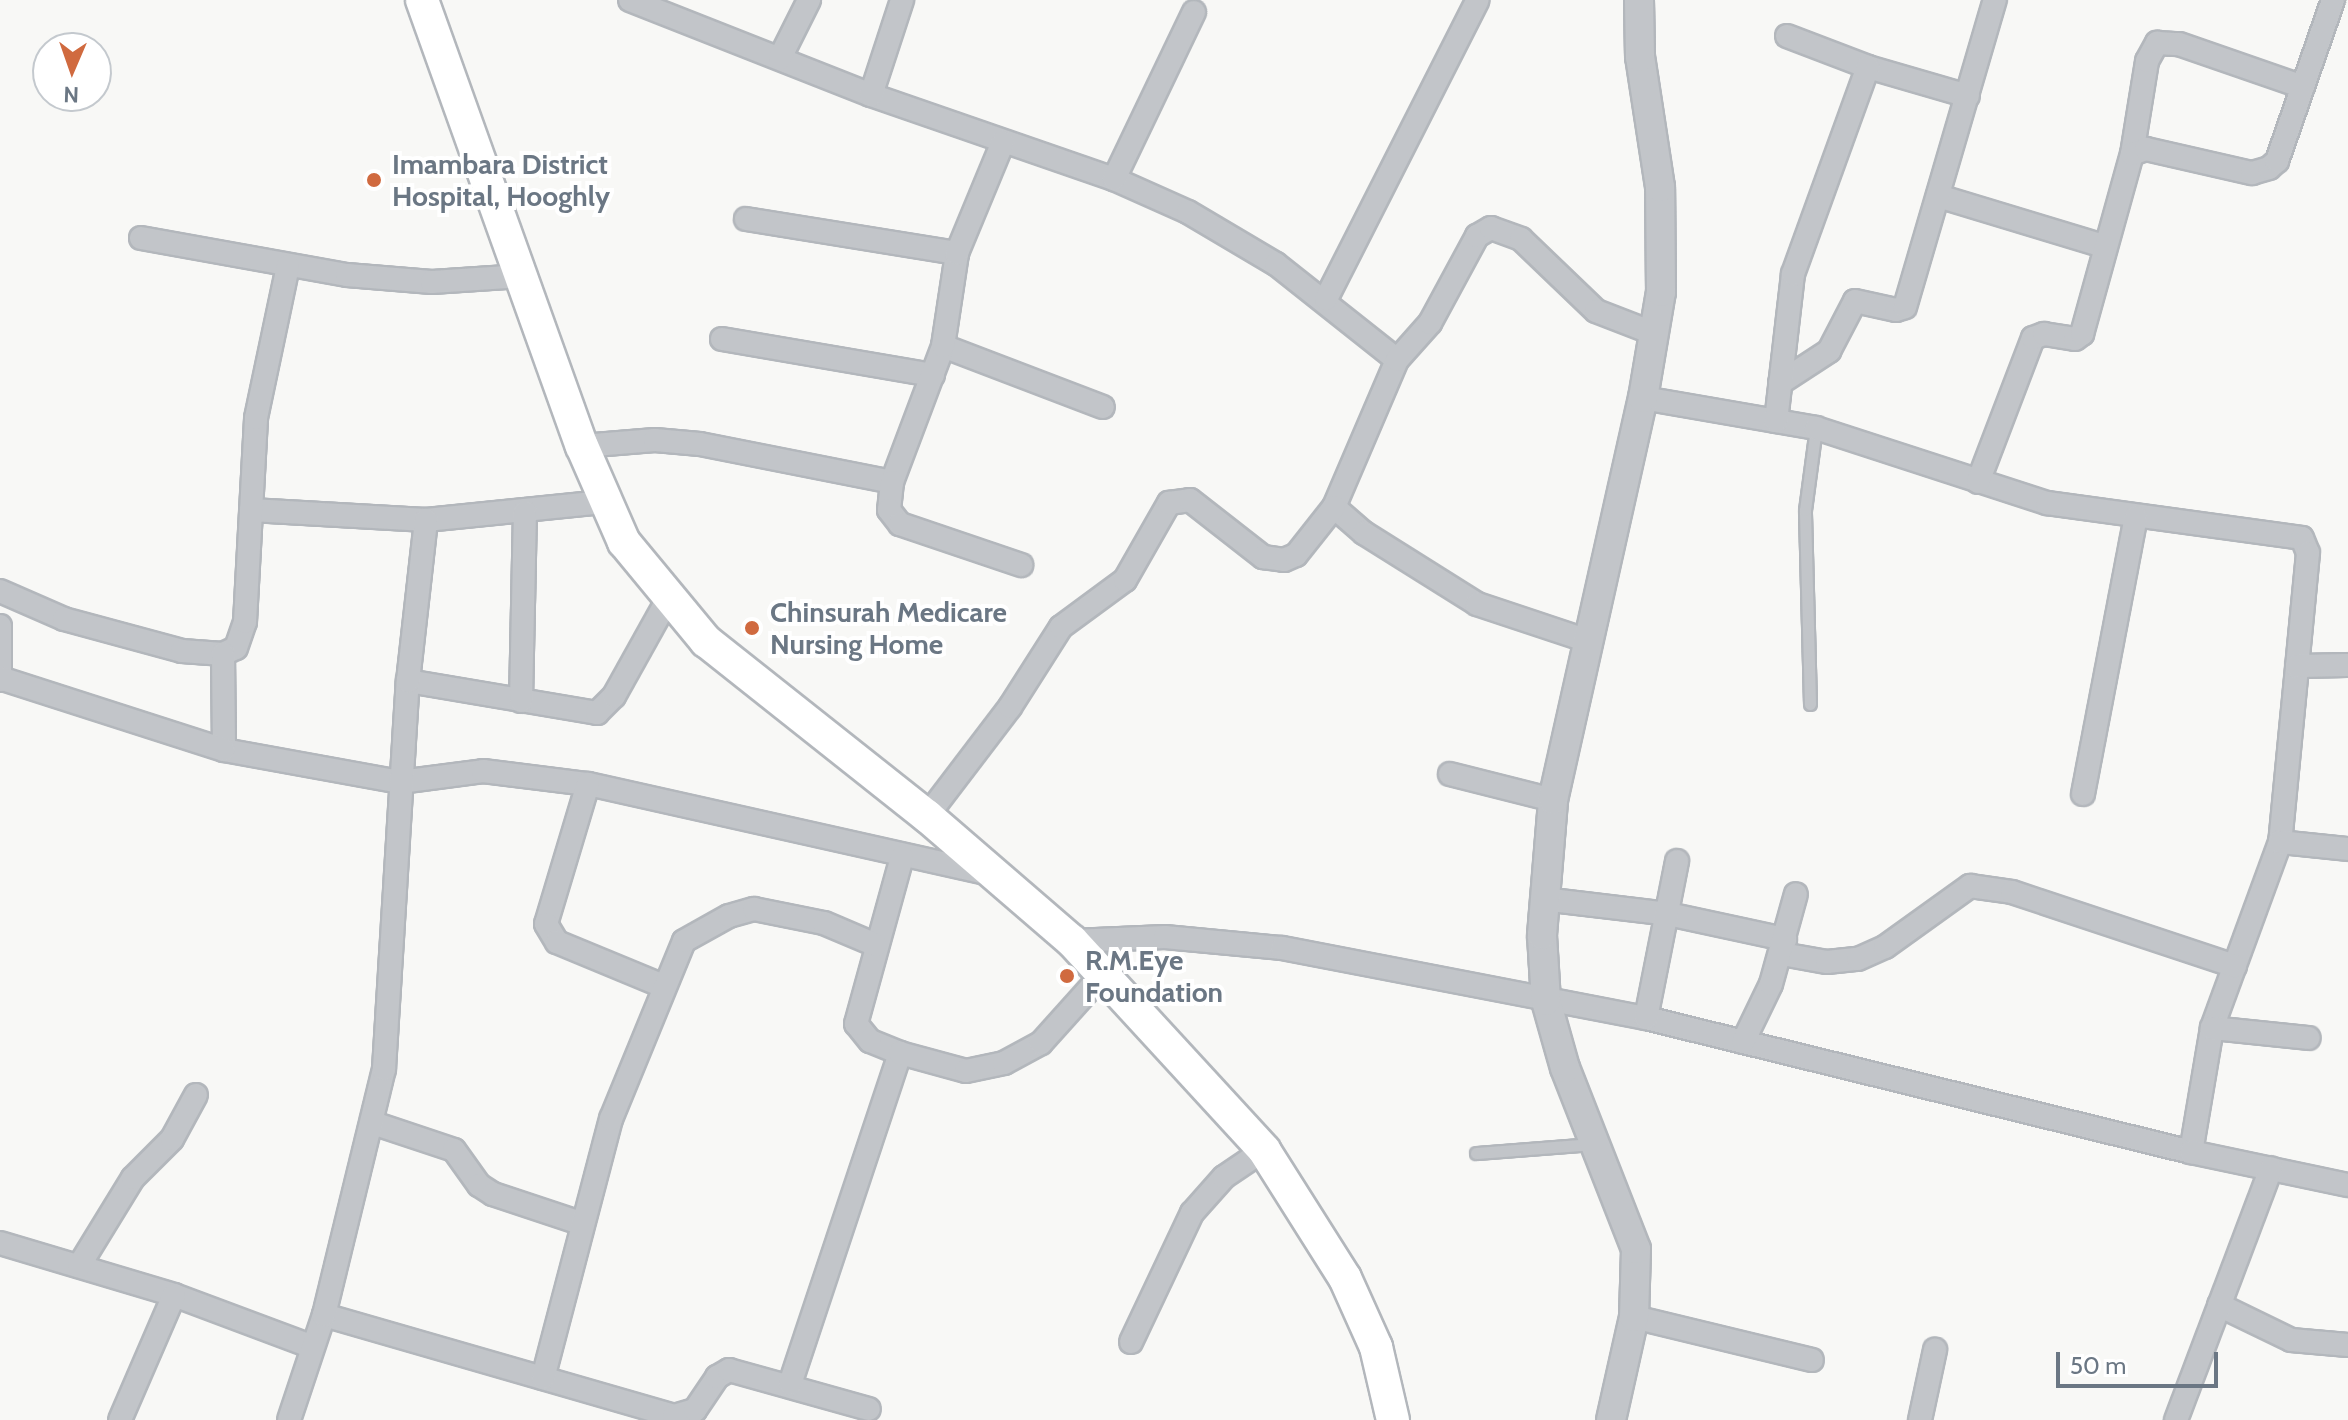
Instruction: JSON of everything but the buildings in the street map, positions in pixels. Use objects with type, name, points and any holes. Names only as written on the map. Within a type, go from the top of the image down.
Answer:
[{"type":"main road","points":[[422,0],[582,446],[603,502],[624,542],[668,599],[706,641],[807,726],[927,816],[1072,941],[1264,1150],[1345,1278],[1376,1347],[1393,1420]]},
{"type":"street","points":[[630,0],[871,95],[1114,179],[1199,219],[1326,299],[1397,360]]},
{"type":"street","points":[[780,58],[809,0]]},
{"type":"street","points":[[871,95],[902,0]]},
{"type":"street","points":[[1326,299],[1478,0]]},
{"type":"street","points":[[1611,1420],[1634,1317],[1636,1249],[1595,1144],[1546,1001],[1543,899],[1553,800],[1643,398],[1664,241],[1640,57],[1638,0]]},
{"type":"street","points":[[1780,383],[1829,351],[1855,301],[1896,310],[1905,307],[1995,0]]},
{"type":"street","points":[[2132,154],[2157,150],[2262,172],[2277,161],[2333,0]]},
{"type":"street","points":[[1114,179],[1194,12]]},
{"type":"street","points":[[1787,36],[1868,67],[1968,96]]},
{"type":"street","points":[[1978,482],[2033,338],[2044,334],[2075,339],[2082,334],[2132,154],[2147,61],[2157,43],[2179,44],[2303,87]]},
{"type":"street","points":[[1776,421],[1793,274],[1868,67]]},
{"type":"street","points":[[1003,142],[957,253],[943,346],[892,482],[889,510],[900,524],[1021,565]]},
{"type":"street","points":[[1938,196],[2104,246]]},
{"type":"street","points":[[746,219],[957,253]]},
{"type":"street","points":[[927,816],[1010,707],[1046,645],[1061,627],[1125,580],[1169,503],[1190,500],[1263,557],[1284,560],[1296,555],[1334,507],[1397,360],[1430,323],[1477,236],[1491,228],[1521,239],[1596,311],[1653,333]]},
{"type":"street","points":[[141,238],[288,266],[432,282],[522,276]]},
{"type":"street","points":[[0,591],[114,635],[182,651],[223,654],[242,638],[256,418],[288,266]]},
{"type":"street","points":[[722,339],[933,375]]},
{"type":"street","points":[[943,346],[1103,407]]},
{"type":"street","points":[[1643,398],[1816,428],[2047,503],[2302,538],[2308,553],[2280,842],[2212,1028],[2191,1152]]},
{"type":"street","points":[[582,446],[655,440],[700,444],[892,482]]},
{"type":"street","points":[[251,510],[426,520],[603,502]]},
{"type":"street","points":[[1334,507],[1364,533],[1477,604],[1588,641]]},
{"type":"street","points":[[521,701],[525,512]]},
{"type":"street","points":[[2083,794],[2136,517]]},
{"type":"street","points":[[289,1420],[324,1315],[384,1069],[400,782],[426,520]]},
{"type":"street","points":[[408,681],[587,714],[606,707],[668,599]]},
{"type":"street","points":[[0,626],[0,679],[224,750],[400,782],[483,771],[588,784],[902,857],[997,875]]},
{"type":"street","points":[[223,654],[224,750]]},
{"type":"street","points":[[2297,666],[2348,665]]},
{"type":"street","points":[[1450,774],[1553,800]]},
{"type":"street","points":[[588,784],[546,924],[557,942],[663,986]]},
{"type":"street","points":[[2280,842],[2348,849]]},
{"type":"street","points":[[902,857],[856,1024],[870,1041],[900,1053],[966,1071],[1004,1063],[1041,1043],[1103,974]]},
{"type":"street","points":[[1646,1018],[1677,861]]},
{"type":"street","points":[[1543,899],[1668,914],[1827,962],[1858,959],[1885,947],[1970,886],[2012,892],[2235,966]]},
{"type":"street","points":[[1743,1042],[1783,947],[1796,894]]},
{"type":"street","points":[[543,1378],[580,1223],[611,1119],[684,941],[729,916],[754,909],[814,920],[876,945]]},
{"type":"street","points":[[1072,941],[1165,937],[1282,948],[1646,1018],[2191,1152],[2348,1185]]},
{"type":"street","points":[[2212,1028],[2308,1038]]},
{"type":"street","points":[[790,1384],[900,1053]]},
{"type":"street","points":[[79,1266],[133,1178],[172,1139],[196,1095]]},
{"type":"street","points":[[373,1123],[454,1150],[479,1185],[493,1194],[580,1223]]},
{"type":"street","points":[[1131,1342],[1192,1213],[1224,1177],[1264,1150]]},
{"type":"street","points":[[2176,1420],[2271,1168]]},
{"type":"street","points":[[0,1243],[174,1295],[313,1347]]},
{"type":"street","points":[[120,1420],[174,1295]]},
{"type":"street","points":[[2219,1305],[2291,1340],[2348,1345]]},
{"type":"street","points":[[324,1315],[543,1378],[642,1413],[686,1416],[729,1370],[790,1384],[869,1409]]},
{"type":"street","points":[[1634,1317],[1812,1360]]},
{"type":"street","points":[[1920,1420],[1935,1350]]},
{"type":"lane","points":[[1810,704],[1805,510],[1816,428]]},
{"type":"lane","points":[[1476,1153],[1595,1144]]},
{"type":"place","name":"Imambara District Hospital, Hooghly","points":[[374,180]]},
{"type":"place","name":"Chinsurah Medicare Nursing Home","points":[[752,628]]},
{"type":"place","name":"R.M.Eye Foundation","points":[[1067,976]]}]
